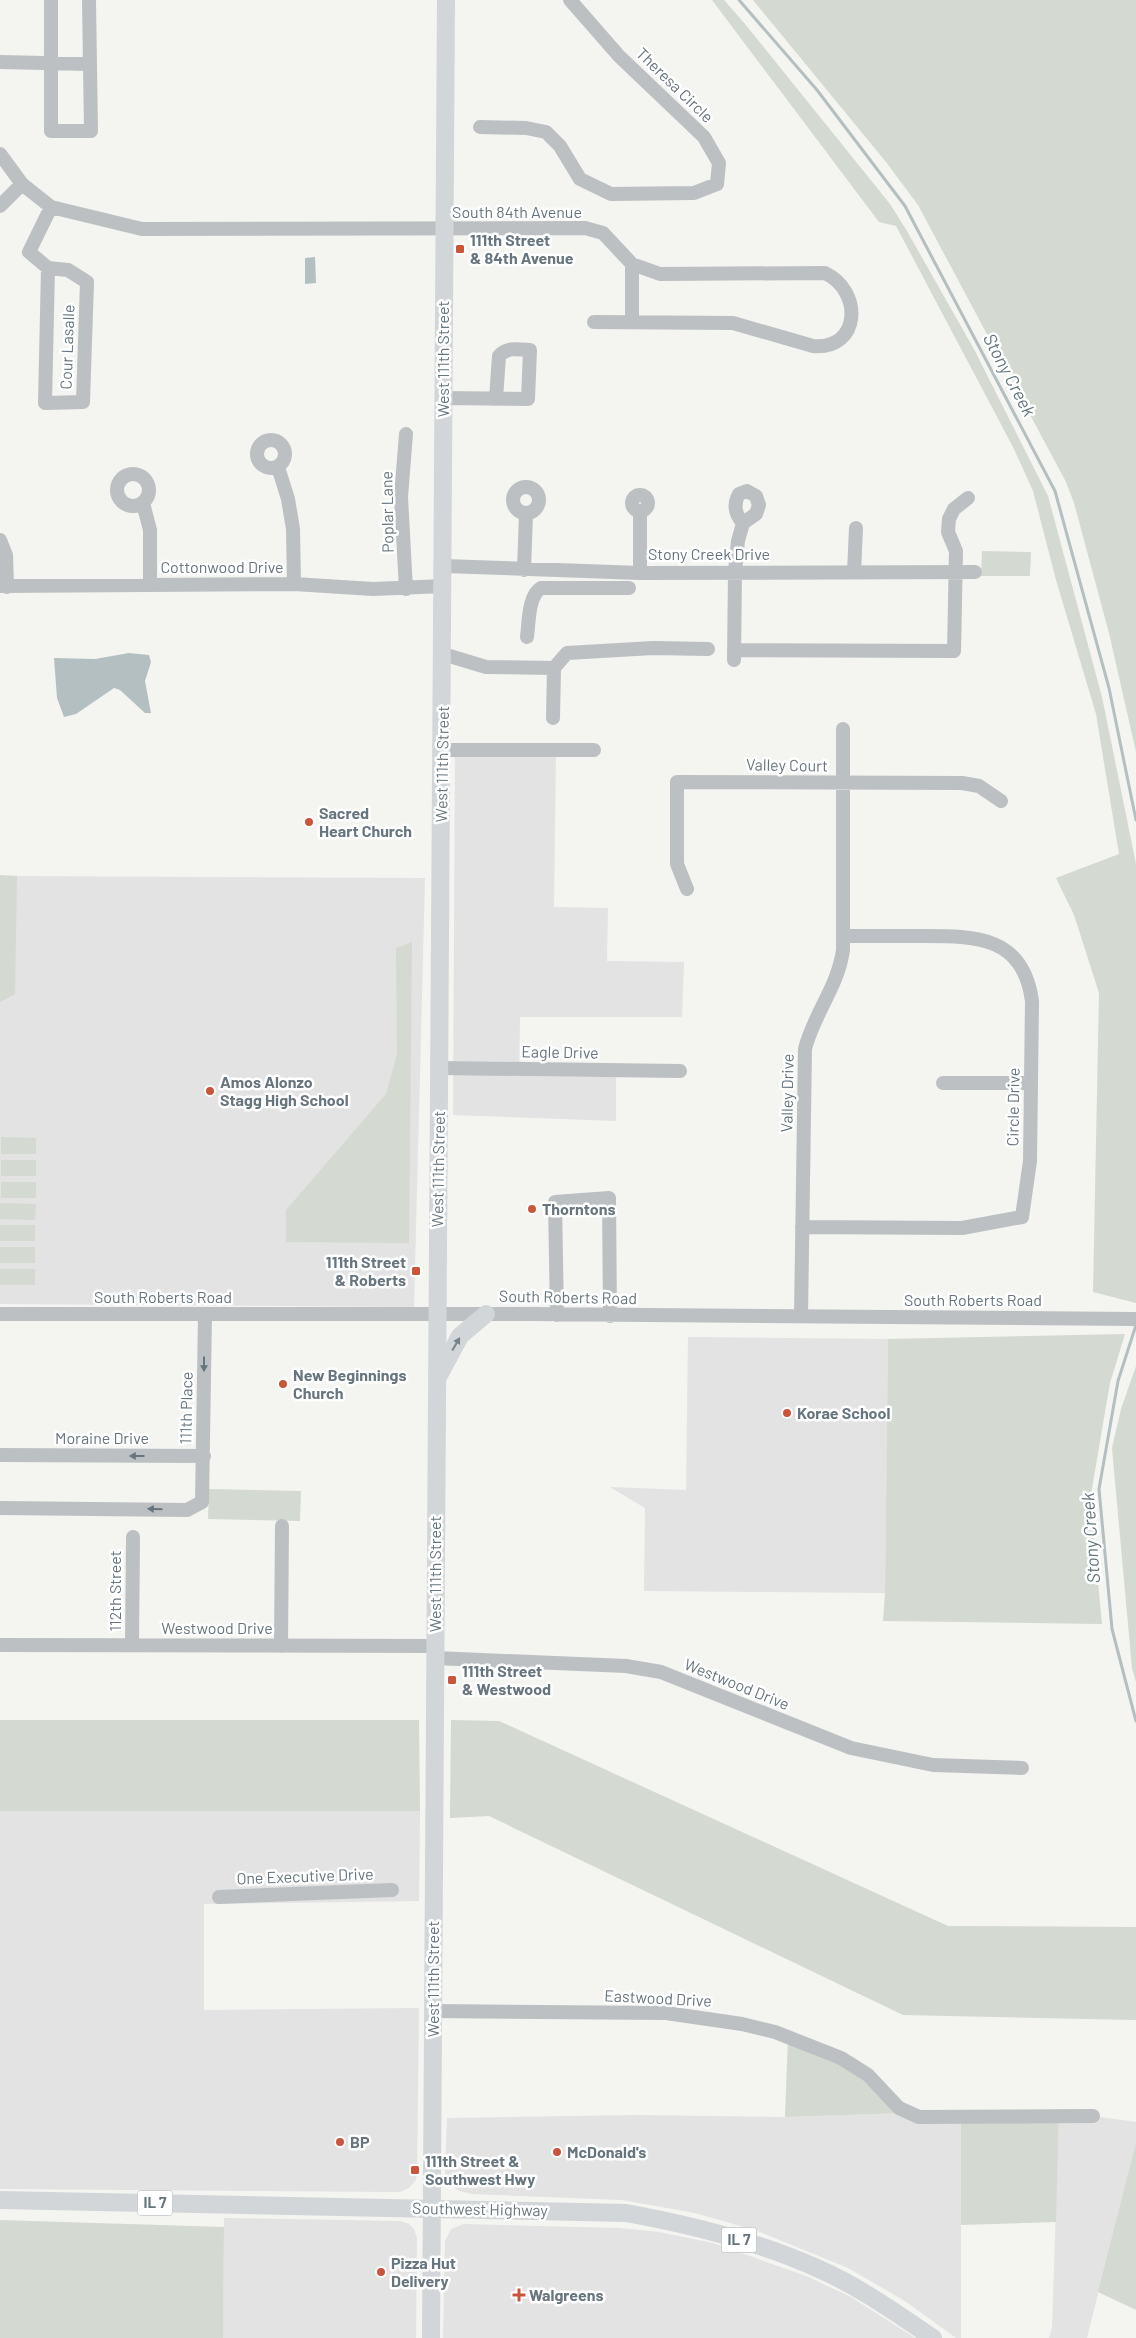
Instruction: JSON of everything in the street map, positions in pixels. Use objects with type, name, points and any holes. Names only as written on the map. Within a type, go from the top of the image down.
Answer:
[{"type":"main road","name":"West 111th Street","points":[[431,2338],[436,1314],[444,586],[443,230],[446,0]]},
{"type":"main road","points":[[436,1382],[460,1336],[486,1314]]},
{"type":"main road","name":"Southwest Highway","points":[[0,2200],[626,2213],[683,2223],[751,2243],[820,2269],[876,2300],[933,2338]]},
{"type":"street","points":[[51,0],[51,131],[91,131],[89,0]]},
{"type":"street","name":"Theresa Circle","points":[[480,127],[526,128],[546,132],[560,146],[580,179],[611,194],[694,193],[717,184],[719,163],[704,137],[619,56],[570,0]]},
{"type":"street","points":[[0,62],[89,64]]},
{"type":"street","points":[[0,156],[22,184],[0,206]]},
{"type":"street","name":"South 84th Avenue","points":[[22,184],[51,207],[142,228],[443,230],[585,228],[603,233],[632,264],[660,274],[825,273],[836,278],[846,291],[852,309],[850,326],[841,339],[827,347],[813,346],[733,323],[594,322]]},
{"type":"street","name":"Cour Lasalle","points":[[48,268],[45,403],[83,402],[87,282],[68,270],[48,268],[29,252],[51,207]]},
{"type":"street","points":[[632,264],[632,321]]},
{"type":"street","points":[[443,398],[496,399]]},
{"type":"street","name":"Poplar Lane","points":[[406,434],[401,497],[406,588]]},
{"type":"street","points":[[278,467],[288,499],[293,529],[294,584]]},
{"type":"street","points":[[743,523],[738,541],[735,571],[734,655],[954,651],[954,572],[956,551],[948,532],[949,520],[954,509],[968,498]]},
{"type":"street","points":[[143,502],[150,530],[150,584]]},
{"type":"street","points":[[640,511],[640,572]]},
{"type":"street","points":[[524,570],[526,513]]},
{"type":"street","points":[[854,572],[856,528]]},
{"type":"street","points":[[0,540],[6,555],[3,586]]},
{"type":"street","name":"Stony Creek Drive","points":[[444,566],[524,570],[640,572],[974,572]]},
{"type":"street","points":[[583,587],[584,571]]},
{"type":"street","name":"Cottonwood Drive","points":[[3,586],[294,584],[373,589],[444,586]]},
{"type":"street","points":[[527,637],[532,601],[538,589],[545,587],[629,588]]},
{"type":"street","points":[[554,718],[554,668],[567,653],[653,648],[708,649]]},
{"type":"street","points":[[443,654],[486,667],[554,668]]},
{"type":"street","name":"Valley Drive","points":[[801,1316],[805,1049],[812,1025],[837,979],[841,960],[843,936],[843,730]]},
{"type":"street","points":[[442,750],[594,750]]},
{"type":"street","name":"Valley Court","points":[[687,889],[678,864],[677,782],[962,783],[979,786],[1001,800]]},
{"type":"street","name":"Circle Drive","points":[[802,1227],[962,1228],[1022,1217],[1030,1161],[1031,992],[1022,969],[1008,952],[998,945],[975,937],[843,936]]},
{"type":"street","name":"Eagle Drive","points":[[438,1068],[680,1072]]},
{"type":"street","points":[[943,1083],[1031,1083]]},
{"type":"street","points":[[557,1314],[555,1202],[609,1198],[610,1316]]},
{"type":"street","name":"South Roberts Road","points":[[0,1314],[557,1314],[610,1316],[1133,1319]]},
{"type":"street","name":"111th Place","points":[[0,1508],[187,1510],[202,1502],[205,1315]]},
{"type":"street","name":"Moraine Drive","points":[[0,1455],[204,1456]]},
{"type":"street","points":[[281,1646],[282,1526]]},
{"type":"street","name":"112th Street","points":[[132,1645],[133,1537]]},
{"type":"street","name":"Westwood Drive","points":[[0,1645],[281,1646],[435,1652],[626,1666],[661,1672],[852,1748],[933,1765],[1022,1768]]},
{"type":"street","name":"One Executive Drive","points":[[219,1896],[392,1890]]},
{"type":"street","name":"Eastwood Drive","points":[[433,2011],[666,2013],[716,2018],[775,2032],[841,2058],[868,2076],[899,2108],[919,2117],[1092,2116]]},
{"type":"shaded area","points":[[712,0],[724,0],[745,24],[890,204],[975,351],[1048,496],[1102,697],[1136,864],[1136,1303],[1093,1292],[1099,993],[1074,915],[1056,878],[1119,854],[1096,714],[1056,580],[1033,491],[1013,447],[896,226],[879,222]]},
{"type":"shaded area","points":[[753,0],[1136,0],[1136,752],[1109,633],[1074,503],[1066,482],[918,205],[886,162]]},
{"type":"shaded area","points":[[315,257],[316,283],[305,284],[305,258]]},
{"type":"shaded area","points":[[982,551],[1031,552],[1030,576],[981,576]]},
{"type":"shaded area","points":[[129,653],[149,655],[151,662],[145,681],[151,713],[145,713],[120,690],[114,688],[76,714],[64,717],[57,698],[54,658],[95,659]]},
{"type":"shaded area","points":[[455,750],[556,750],[554,907],[608,908],[607,961],[684,962],[682,1017],[520,1017],[519,1076],[616,1077],[616,1121],[453,1115]]},
{"type":"shaded area","points":[[0,875],[17,876],[15,994],[0,1002]]},
{"type":"shaded area","name":"Amos Alonzo Stagg High School","points":[[0,876],[425,878],[414,1307],[0,1304]]},
{"type":"shaded area","points":[[412,942],[409,1243],[286,1242],[286,1210],[386,1094],[397,1054],[396,948]]},
{"type":"shaded area","points":[[1,1137],[36,1138],[36,1154],[1,1154]]},
{"type":"shaded area","points":[[1,1160],[36,1160],[36,1176],[1,1176]]},
{"type":"shaded area","points":[[1,1182],[36,1182],[36,1198],[1,1198]]},
{"type":"shaded area","points":[[0,1203],[36,1204],[35,1220],[0,1219]]},
{"type":"shaded area","points":[[0,1225],[35,1225],[35,1241],[0,1241]]},
{"type":"shaded area","points":[[0,1247],[35,1247],[35,1263],[0,1263]]},
{"type":"shaded area","points":[[0,1269],[35,1269],[35,1285],[0,1285]]},
{"type":"shaded area","points":[[1125,1334],[1110,1383],[1090,1500],[1102,1624],[883,1621],[885,1593],[888,1339]]},
{"type":"shaded area","name":"Korae School","points":[[688,1337],[888,1339],[885,1593],[644,1591],[645,1508],[610,1487],[686,1490]]},
{"type":"shaded area","points":[[1136,1366],[1136,1682],[1132,1668],[1112,1448],[1121,1409]]},
{"type":"shaded area","points":[[209,1489],[301,1491],[300,1521],[208,1519]]},
{"type":"shaded area","points":[[0,1720],[419,1720],[420,1811],[0,1811]]},
{"type":"shaded area","points":[[451,1720],[499,1721],[948,1926],[1136,1927],[1136,2020],[903,2015],[489,1816],[450,1818]]},
{"type":"shaded area","points":[[0,1811],[420,1811],[419,1901],[204,1904],[204,2010],[419,2008],[417,2173],[416,2180],[409,2188],[400,2192],[0,2189]]},
{"type":"shaded area","points":[[788,2037],[841,2058],[906,2113],[785,2117]]},
{"type":"shaded area","points":[[906,2113],[961,2116],[961,2338],[956,2338],[905,2301],[848,2268],[758,2231],[695,2213],[622,2200],[472,2194],[459,2191],[449,2184],[445,2174],[447,2118],[636,2115],[785,2117]]},
{"type":"shaded area","points":[[961,2116],[1059,2116],[1056,2222],[961,2225]]},
{"type":"shaded area","points":[[1059,2116],[1093,2116],[1136,2122],[1136,2142],[1087,2338],[1049,2338],[1052,2328]]},
{"type":"shaded area","points":[[1136,2142],[1136,2310],[1098,2292]]},
{"type":"shaded area","points":[[224,2218],[400,2221],[409,2224],[414,2229],[417,2238],[416,2338],[223,2338]]},
{"type":"shaded area","points":[[0,2220],[224,2227],[223,2338],[0,2338]]},
{"type":"shaded area","points":[[464,2224],[619,2228],[659,2232],[713,2243],[806,2276],[851,2297],[915,2338],[443,2338],[445,2241],[451,2229]]},
{"type":"waterway","name":"Stony Creek","points":[[739,0],[817,90],[905,206],[1055,491],[1109,688],[1136,820]]},
{"type":"waterway","name":"Stony Creek","points":[[1136,1325],[1118,1381],[1099,1489],[1112,1629],[1136,1721]]},
{"type":"place","name":"111th Street & 84th Avenue","points":[[460,249]]},
{"type":"place","name":"Sacred Heart Church","points":[[309,822]]},
{"type":"place","name":"Amos Alonzo Stagg High School","points":[[210,1091]]},
{"type":"place","name":"Thorntons","points":[[532,1209]]},
{"type":"place","name":"111th Street & Roberts","points":[[416,1271]]},
{"type":"place","name":"New Beginnings Church","points":[[283,1384]]},
{"type":"place","name":"Korae School","points":[[787,1413]]},
{"type":"place","name":"111th Street & Westwood","points":[[452,1680]]},
{"type":"place","name":"BP","points":[[340,2142]]},
{"type":"place","name":"McDonald's","points":[[557,2152]]},
{"type":"place","name":"111th Street & Southwest Hwy","points":[[415,2170]]},
{"type":"place","name":"Pizza Hut Delivery","points":[[381,2272]]},
{"type":"place","name":"Walgreens","points":[[519,2295]]}]
